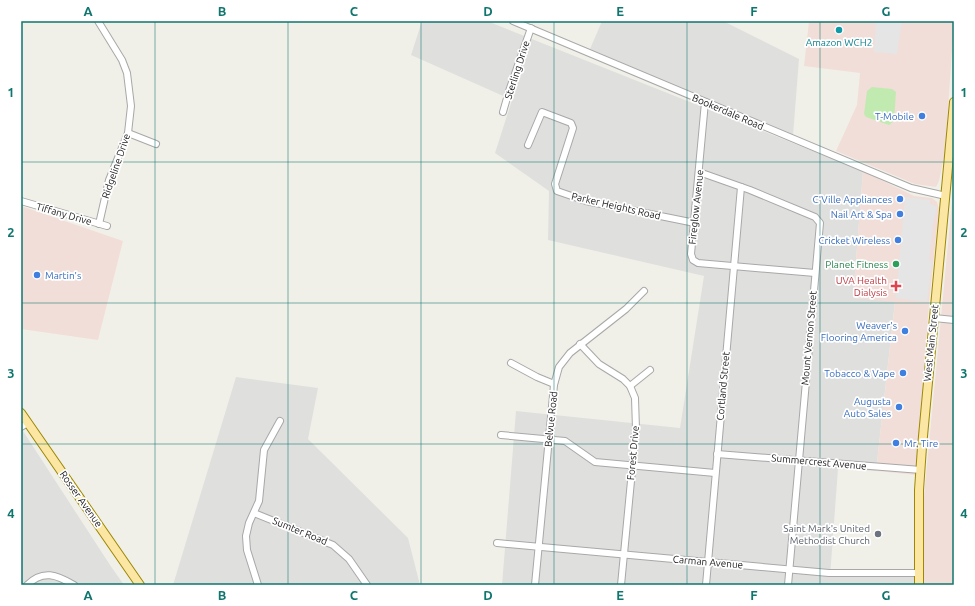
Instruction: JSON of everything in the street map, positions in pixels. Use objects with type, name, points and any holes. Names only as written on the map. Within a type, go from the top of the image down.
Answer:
[{"type":"main road","name":"West Main Street","points":[[919,585],[920,470],[946,196],[953,142],[954,102]]},
{"type":"main road","name":"Rosser Avenue","points":[[21,412],[25,425],[140,585]]},
{"type":"street","name":"Ridgeline Drive","points":[[98,21],[114,44],[127,73],[131,106],[128,133],[109,180],[99,224]]},
{"type":"street","name":"Bookerdale Road","points":[[513,21],[915,189],[946,196]]},
{"type":"street","name":"Sterling Drive","points":[[503,112],[531,28]]},
{"type":"street","name":"Fireglow Avenue","points":[[705,102],[691,254],[693,260],[698,263],[815,273]]},
{"type":"street","name":"Parker Heights Road","points":[[528,145],[542,112],[571,123],[573,128],[555,184],[557,191],[586,201],[695,223]]},
{"type":"street","points":[[128,133],[156,144]]},
{"type":"street","name":"Mount Vernon Street","points":[[699,172],[741,187],[817,218],[820,222],[788,585]]},
{"type":"street","name":"Cortland Street","points":[[706,585],[741,187]]},
{"type":"street","name":"Tiffany Drive","points":[[21,201],[107,226]]},
{"type":"street","name":"Belvue Road","points":[[535,585],[554,384],[559,367],[580,344],[626,309],[644,290]]},
{"type":"street","points":[[934,318],[954,320]]},
{"type":"street","points":[[580,344],[599,364],[623,379],[630,386],[650,370]]},
{"type":"street","points":[[511,363],[554,384]]},
{"type":"street","name":"Forest Drive","points":[[621,585],[636,408],[635,398],[630,386]]},
{"type":"street","points":[[258,585],[246,542],[247,529],[261,493],[264,450],[280,421]]},
{"type":"street","points":[[501,435],[549,438],[570,443],[595,462],[715,473]]},
{"type":"street","name":"Summercrest Avenue","points":[[717,454],[920,470]]},
{"type":"street","name":"Sumter Road","points":[[254,513],[333,545],[345,555],[367,585]]},
{"type":"street","name":"Carman Avenue","points":[[497,543],[842,573],[919,573]]},
{"type":"street","points":[[27,585],[39,576],[49,574],[60,577],[74,585]]},
{"type":"shaded area","points":[[422,21],[487,21],[863,171],[853,298],[895,301],[876,471],[838,469],[830,577],[917,577],[916,585],[502,585],[516,411],[680,428],[704,276],[548,240],[549,191],[495,153],[512,100],[411,55]]},
{"type":"shaded area","points":[[602,21],[723,21],[799,59],[793,136],[590,49]]},
{"type":"shaded area","points":[[809,21],[954,21],[945,152],[939,181],[936,187],[915,184],[836,151],[857,105],[860,73],[804,66]]},
{"type":"shaded area","points":[[876,21],[902,21],[897,54],[874,52]]},
{"type":"shaded area","points":[[863,171],[914,196],[932,198],[937,202],[939,209],[929,304],[916,475],[876,471],[895,302],[853,298]]},
{"type":"shaded area","points":[[954,181],[954,585],[924,585],[924,496]]},
{"type":"shaded area","points":[[905,197],[930,200],[930,204],[937,207],[933,224],[929,260],[932,261],[927,302],[896,298]]},
{"type":"shaded area","points":[[21,206],[123,241],[98,340],[21,329]]},
{"type":"shaded area","points":[[236,377],[318,388],[308,439],[408,538],[420,585],[173,585]]},
{"type":"shaded area","points":[[21,428],[110,565],[124,585],[21,585]]},
{"type":"green space","points":[[872,87],[892,89],[896,92],[894,121],[889,125],[866,117],[864,114],[867,91]]},
{"type":"place","name":"Amazon WCH2","points":[[839,30]]},
{"type":"place","name":"T-Mobile","points":[[922,116]]},
{"type":"place","name":"C'Ville Appliances","points":[[900,199]]},
{"type":"place","name":"Nail Art & Spa","points":[[900,214]]},
{"type":"place","name":"Cricket Wireless","points":[[898,240]]},
{"type":"place","name":"Planet Fitness","points":[[896,264]]},
{"type":"place","name":"Martin's","points":[[37,275]]},
{"type":"place","name":"UVA Health Dialysis","points":[[896,286]]},
{"type":"place","name":"Weaver's Flooring America","points":[[905,331]]},
{"type":"place","name":"Tobacco & Vape","points":[[903,373]]},
{"type":"place","name":"Augusta Auto Sales","points":[[899,407]]},
{"type":"place","name":"Mr. Tire","points":[[896,443]]},
{"type":"place","name":"Saint Mark's United Methodist Church","points":[[878,534]]}]
